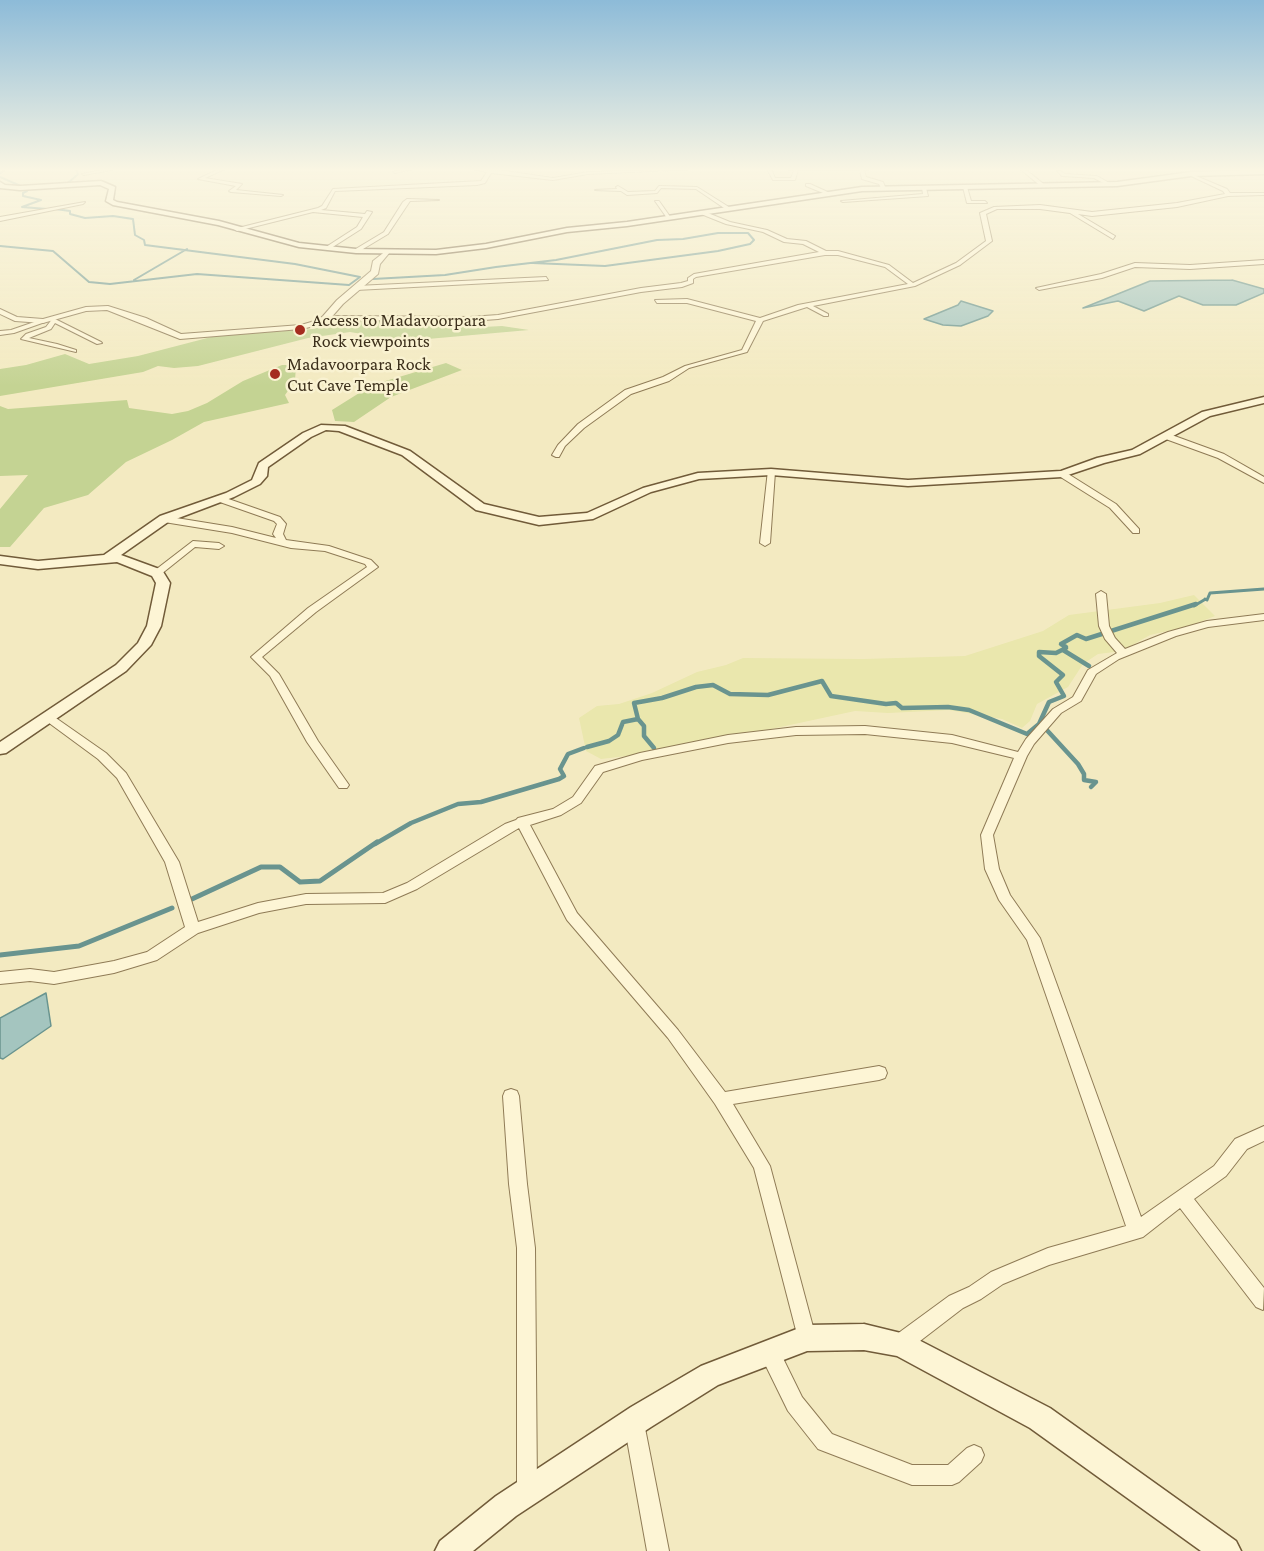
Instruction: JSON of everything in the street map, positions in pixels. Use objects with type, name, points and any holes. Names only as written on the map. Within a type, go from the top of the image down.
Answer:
[{"type":"main road","points":[[285,241],[327,248],[387,252],[461,250],[507,241]]},
{"type":"main road","points":[[109,557],[164,519],[220,499],[256,482],[261,476],[263,465],[307,435],[325,427],[341,428],[406,453],[480,507],[538,521],[590,516],[632,495],[698,476],[771,472],[908,483],[1062,474],[1136,452],[1206,414],[1264,400]]},
{"type":"main road","points":[[0,560],[38,565],[109,557],[128,561],[157,573],[164,583],[154,626],[144,645],[122,668],[0,749]]},
{"type":"main road","points":[[450,1551],[506,1506],[633,1422],[710,1375],[807,1338],[864,1337],[900,1344],[1040,1418],[1226,1551]]},
{"type":"street","points":[[327,248],[338,241]]},
{"type":"street","points":[[356,251],[372,241]]},
{"type":"street","points":[[793,241],[804,242],[825,253]]},
{"type":"street","points":[[657,301],[687,301],[760,320],[807,305],[913,285],[958,264],[988,241]]},
{"type":"street","points":[[0,311],[15,319],[43,321],[86,309],[108,308],[180,337],[301,327],[321,322],[326,318],[375,272],[376,263],[387,252]]},
{"type":"street","points":[[326,318],[470,319],[498,317],[641,290],[682,285],[691,282],[690,279],[694,276],[825,253],[838,253],[887,266],[913,285]]},
{"type":"street","points":[[1039,288],[1102,276],[1135,265],[1190,267],[1264,262]]},
{"type":"street","points":[[356,288],[546,279]]},
{"type":"street","points":[[807,305],[826,315]]},
{"type":"street","points":[[53,320],[99,343]]},
{"type":"street","points":[[53,320],[49,328],[28,335],[24,339],[74,351]]},
{"type":"street","points":[[556,455],[562,445],[581,426],[628,392],[666,379],[687,367],[745,351],[760,320]]},
{"type":"street","points":[[0,333],[12,332],[43,321]]},
{"type":"street","points":[[1166,436],[1221,456],[1264,480]]},
{"type":"street","points":[[765,543],[771,472]]},
{"type":"street","points":[[1062,474],[1113,506],[1136,531]]},
{"type":"street","points":[[220,499],[277,519],[282,524],[278,534],[283,542]]},
{"type":"street","points":[[164,519],[232,530],[291,545],[326,548],[368,562],[373,567],[312,610],[256,657],[274,674],[313,742],[343,785]]},
{"type":"street","points":[[157,573],[193,544],[219,546]]},
{"type":"street","points":[[1101,594],[1104,626],[1110,639],[1123,653]]},
{"type":"street","points":[[1137,1231],[1033,938],[1004,897],[992,869],[987,835],[1021,756],[1047,721],[1057,711],[1077,699],[1092,672],[1123,653],[1172,634],[1207,624],[1264,617]]},
{"type":"street","points":[[49,718],[102,756],[122,776],[172,862],[193,929]]},
{"type":"street","points":[[0,978],[30,975],[54,978],[114,967],[152,956],[193,929],[258,908],[306,899],[385,898],[412,886],[522,821],[556,812],[577,800],[599,769],[640,757],[728,739],[796,731],[896,732],[952,739],[1021,756]]},
{"type":"street","points":[[522,821],[572,916],[673,1034],[721,1099],[762,1166],[807,1338]]},
{"type":"street","points":[[721,1099],[879,1073]]},
{"type":"street","points":[[511,1096],[526,1248],[527,1492]]},
{"type":"street","points":[[900,1344],[956,1302],[975,1293],[997,1278],[1048,1257],[1137,1231],[1220,1171],[1241,1144],[1264,1132]]},
{"type":"street","points":[[1182,1197],[1263,1301]]},
{"type":"street","points":[[770,1353],[795,1404],[825,1442],[912,1475],[951,1475],[974,1455]]},
{"type":"street","points":[[633,1422],[658,1551]]},
{"type":"shaded area","points":[[1194,595],[1215,616],[1190,626],[1150,635],[1122,651],[1098,654],[1083,664],[1068,687],[1037,704],[1030,721],[1022,728],[1002,719],[949,710],[888,713],[855,711],[669,751],[601,759],[586,751],[579,718],[597,706],[619,704],[652,693],[697,672],[743,658],[863,659],[965,656],[1043,631],[1069,615],[1160,603]]},
{"type":"green space","points":[[334,320],[463,321],[464,328],[502,326],[529,330],[360,345],[354,341],[362,334],[350,332],[308,338],[198,366],[174,368],[158,366],[143,372],[0,396],[0,369],[26,365],[65,354],[89,364],[138,356],[215,336],[313,329]]},
{"type":"green space","points":[[446,363],[462,370],[391,397],[354,422],[335,421],[332,410],[372,385]]},
{"type":"green space","points":[[282,365],[296,365],[295,381],[285,395],[289,403],[204,422],[126,462],[88,495],[44,508],[10,547],[0,547],[0,509],[28,475],[0,476],[0,406],[8,409],[127,400],[129,408],[172,414],[188,411],[207,403],[243,381]]},
{"type":"water","points":[[1232,280],[1264,289],[1264,293],[1236,305],[1203,305],[1179,296],[1144,311],[1118,301],[1083,308],[1150,281]]},
{"type":"water","points":[[961,301],[993,311],[988,316],[961,326],[943,325],[924,319],[958,305]]},
{"type":"water","points":[[46,993],[51,1026],[3,1059],[0,1058],[0,1018]]},
{"type":"waterway","points":[[144,241],[145,245],[185,250]]},
{"type":"waterway","points":[[373,279],[445,275],[556,260],[650,241]]},
{"type":"waterway","points":[[533,263],[605,266],[718,251],[750,244],[753,241]]},
{"type":"waterway","points":[[0,246],[53,251],[89,282],[110,284],[197,274],[349,285],[360,277],[295,264],[185,250]]},
{"type":"waterway","points":[[134,280],[185,250]]},
{"type":"waterway","points":[[1205,599],[1207,600],[1210,593],[1264,589]]},
{"type":"waterway","points":[[1194,606],[1204,600]]},
{"type":"waterway","points":[[1064,649],[1066,647],[1061,644],[1077,635],[1086,639],[1196,604]]},
{"type":"waterway","points":[[638,719],[634,703],[662,698],[696,687],[713,685],[730,694],[768,695],[822,681],[831,696],[886,704],[896,703],[902,708],[948,707],[969,710],[1027,734],[1039,724],[1049,702],[1064,696],[1056,682],[1063,675],[1039,656],[1039,652],[1056,653],[1064,649]]},
{"type":"waterway","points":[[1064,649],[1089,666]]},
{"type":"waterway","points":[[587,747],[609,741],[618,735],[623,722],[638,719]]},
{"type":"waterway","points":[[638,719],[644,726],[644,736],[654,748]]},
{"type":"waterway","points":[[1044,727],[1078,764],[1084,774],[1084,780],[1096,782],[1091,787]]},
{"type":"waterway","points":[[375,844],[411,823],[458,804],[481,802],[559,779],[564,776],[560,769],[568,754],[584,748]]},
{"type":"waterway","points":[[192,899],[261,867],[280,867],[300,882],[320,881],[377,842]]},
{"type":"waterway","points":[[0,955],[79,946],[172,908]]},
{"type":"place","name":"Access to Madavoorpara Rock viewpoints","points":[[300,330]]},
{"type":"place","name":"Madavoorpara Rock Cut Cave Temple","points":[[275,374]]}]
